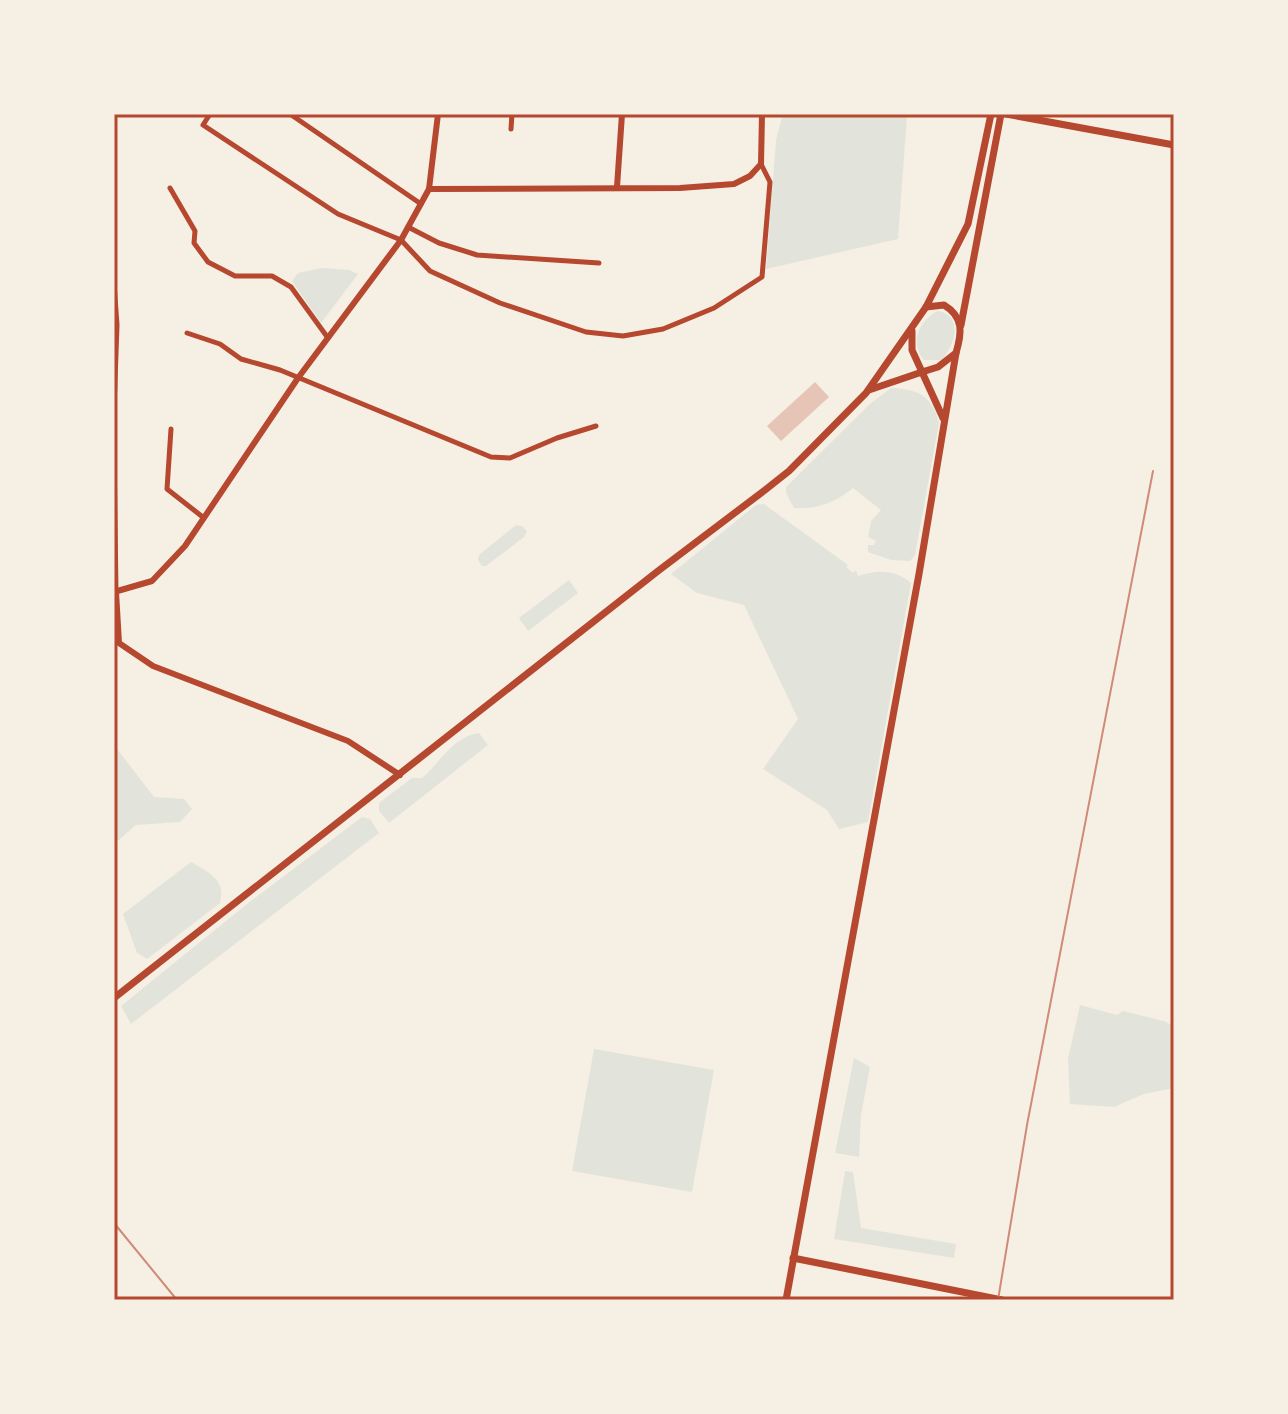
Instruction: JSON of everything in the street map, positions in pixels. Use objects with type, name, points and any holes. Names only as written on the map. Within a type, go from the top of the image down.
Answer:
[{"type":"main road","points":[[114,998],[772,485],[869,390],[926,307],[968,224],[991,114]]},
{"type":"main road","points":[[786,1300],[919,574],[961,325],[1003,114],[1174,145]]},
{"type":"main road","points":[[926,307],[944,305],[956,314],[961,325]]},
{"type":"main road","points":[[912,327],[912,350],[941,409],[944,423]]},
{"type":"main road","points":[[869,390],[938,367],[956,353]]},
{"type":"main road","points":[[793,1258],[1002,1300]]},
{"type":"street","points":[[210,114],[203,125],[338,214],[401,240],[430,271],[514,308],[586,332],[623,336],[663,329],[714,308],[762,277],[770,182],[761,164],[762,114]]},
{"type":"street","points":[[290,114],[421,204]]},
{"type":"street","points":[[115,592],[152,581],[185,546],[298,378],[401,240],[429,189],[438,114]]},
{"type":"street","points":[[511,129],[512,114]]},
{"type":"street","points":[[617,187],[622,114]]},
{"type":"street","points":[[429,189],[680,188],[734,184],[750,176],[761,164]]},
{"type":"street","points":[[170,188],[195,231],[194,243],[208,262],[235,276],[272,276],[291,287],[328,338]]},
{"type":"street","points":[[408,227],[439,243],[477,255],[599,263]]},
{"type":"street","points":[[114,283],[117,325],[114,409]]},
{"type":"street","points":[[187,333],[220,344],[241,359],[298,378],[491,457],[510,458],[596,426]]},
{"type":"street","points":[[171,429],[167,489],[204,518]]},
{"type":"street","points":[[114,451],[115,592],[119,643],[161,669],[348,741],[400,775]]},
{"type":"shaded area","points":[[783,114],[907,116],[898,239],[766,269],[776,140]]},
{"type":"shaded area","points":[[322,268],[349,270],[358,274],[321,323],[292,281],[298,273]]},
{"type":"shaded area","points":[[938,311],[951,319],[954,325],[953,340],[941,360],[924,360],[917,346],[918,332],[926,320]]},
{"type":"shaded area","points":[[891,388],[922,395],[932,406],[939,423],[915,555],[910,561],[891,560],[868,552],[868,545],[874,545],[876,541],[868,537],[871,521],[881,510],[853,488],[825,504],[810,508],[794,508],[786,493],[786,487],[871,403]]},
{"type":"shaded area","points":[[764,504],[848,565],[846,567],[853,573],[856,570],[858,576],[886,572],[911,583],[868,822],[839,829],[827,810],[763,769],[798,719],[744,605],[697,593],[671,574],[756,505]]},
{"type":"shaded area","points":[[516,525],[527,531],[524,537],[482,566],[479,555]]},
{"type":"shaded area","points":[[569,580],[578,593],[528,631],[519,618]]},
{"type":"shaded area","points":[[479,733],[488,745],[389,823],[379,811],[379,803],[412,778],[422,778],[461,739]]},
{"type":"shaded area","points":[[114,745],[154,797],[184,799],[192,809],[180,822],[136,825],[114,844]]},
{"type":"shaded area","points":[[362,817],[370,819],[379,833],[131,1024],[121,1006],[247,904]]},
{"type":"shaded area","points":[[191,862],[218,883],[221,888],[220,903],[147,959],[137,953],[123,914]]},
{"type":"shaded area","points":[[1080,1005],[1117,1015],[1123,1011],[1174,1026],[1174,1088],[1144,1094],[1114,1107],[1070,1104],[1068,1059]]},
{"type":"shaded area","points":[[594,1049],[714,1070],[692,1192],[572,1171]]},
{"type":"shaded area","points":[[854,1058],[870,1067],[861,1115],[859,1157],[835,1153]]},
{"type":"shaded area","points":[[845,1171],[853,1172],[861,1228],[956,1244],[954,1258],[834,1239]]},
{"type":"building","points":[[815,382],[829,397],[781,441],[767,426]]},
{"type":"railway","points":[[998,1300],[1027,1125],[1153,471]]},
{"type":"railway","points":[[114,1223],[177,1300]]}]
